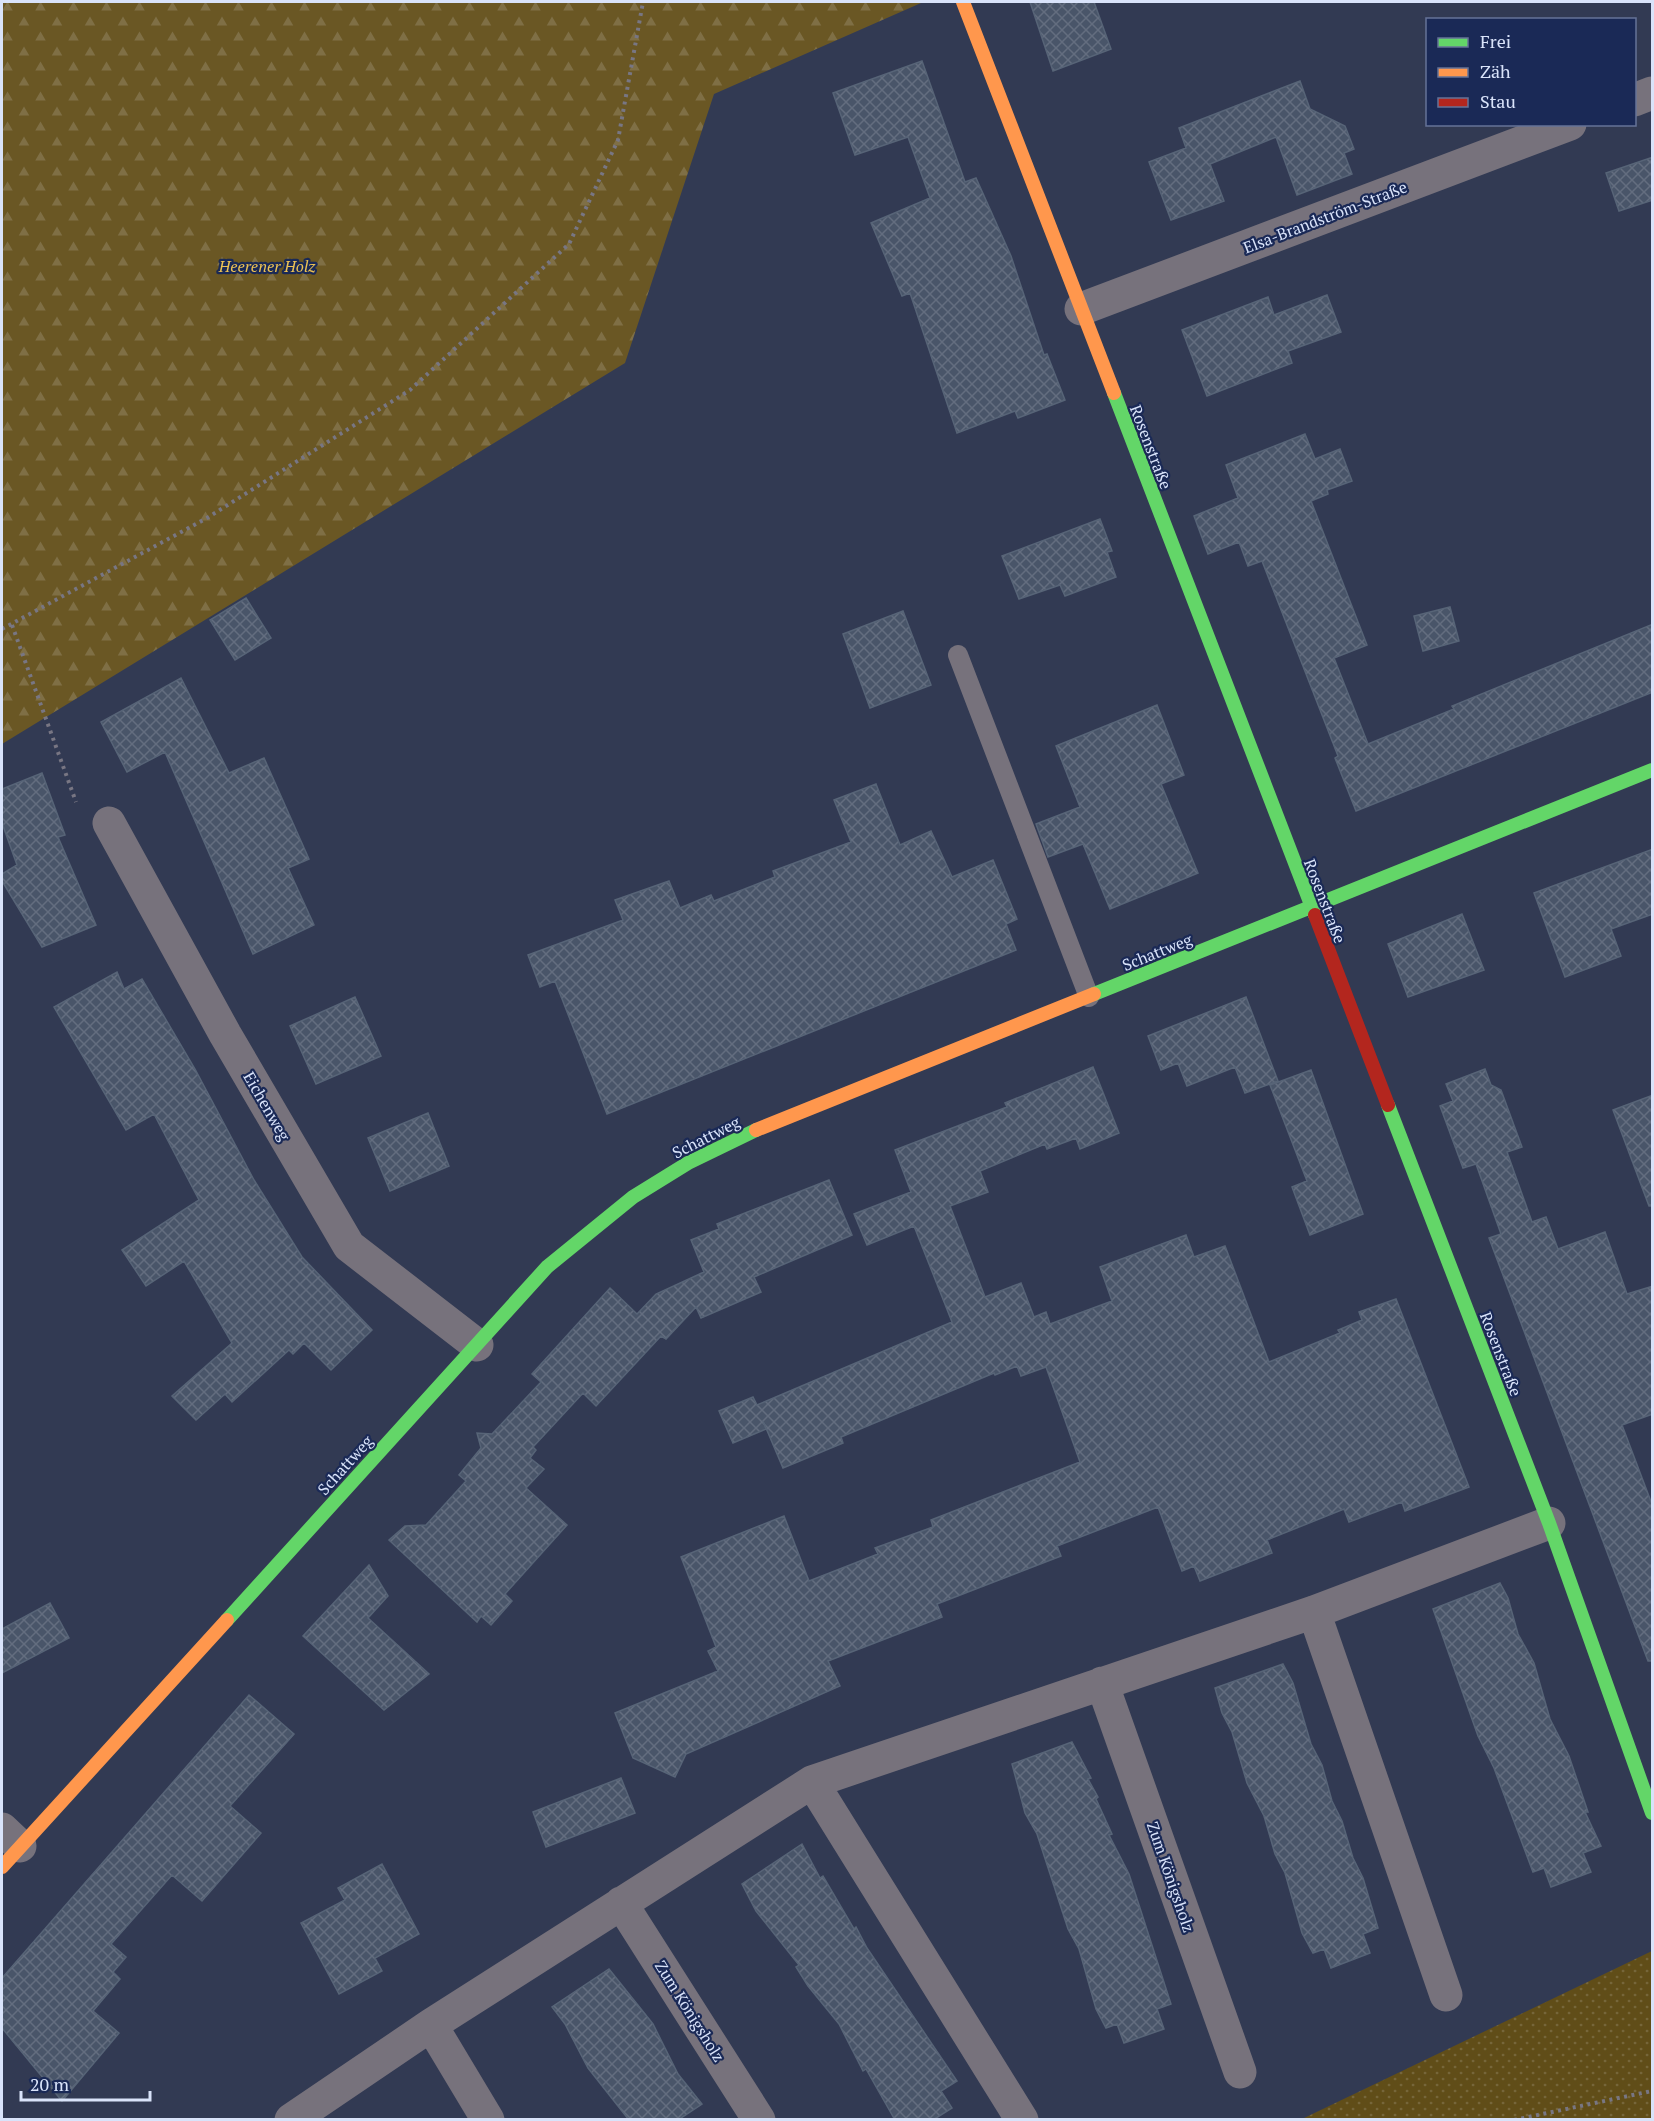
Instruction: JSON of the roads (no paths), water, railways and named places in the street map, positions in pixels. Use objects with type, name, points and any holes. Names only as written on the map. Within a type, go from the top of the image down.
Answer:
[{"type":"street","name":"Rosenstraße","points":[[963,2],[1310,909],[1549,1523],[1653,1812]]},
{"type":"street","points":[[1636,100],[1653,93]]},
{"type":"street","name":"Elsa-Brandström-Straße","points":[[1080,309],[1565,126]]},
{"type":"street","name":"Schattweg","points":[[8,1847],[477,1345],[547,1267],[633,1197],[688,1163],[768,1124],[1653,770]]},
{"type":"street","name":"Eichenweg","points":[[109,823],[225,1034],[349,1246],[477,1345]]},
{"type":"street","points":[[291,2120],[431,2025],[812,1782],[1314,1612],[1549,1523]]},
{"type":"street","points":[[1314,1612],[1446,1995]]},
{"type":"street","name":"Zum Königsholz","points":[[1102,1683],[1240,2072]]},
{"type":"street","points":[[812,1782],[1022,2120]]},
{"type":"street","name":"Zum Königsholz","points":[[621,1903],[759,2120]]},
{"type":"street","points":[[431,2025],[488,2120]]},
{"type":"lane","points":[[958,655],[1089,997]]},
{"type":"park label","name":"Heerener Holz","points":[[267,266]]}]
